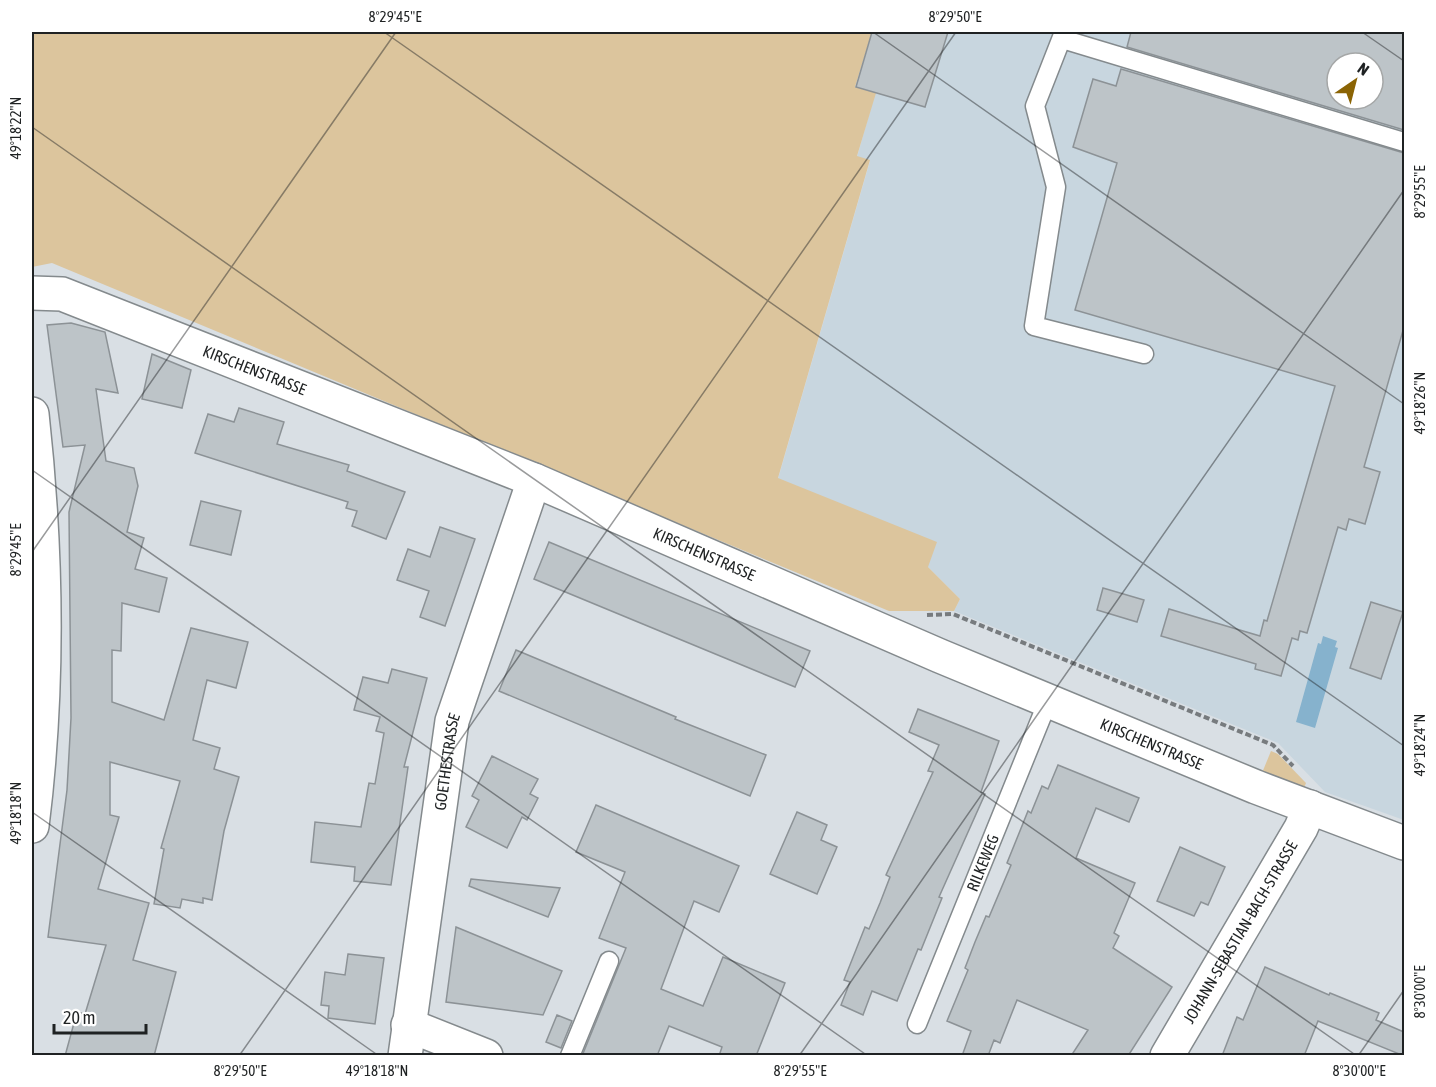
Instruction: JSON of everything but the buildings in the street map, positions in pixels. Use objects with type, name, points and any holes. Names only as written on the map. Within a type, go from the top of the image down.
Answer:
[{"type":"street","name":"KIRSCHENSTRASSE","points":[[32,293],[62,294],[534,480],[1256,788],[1404,843]]},
{"type":"street","points":[[32,414],[37,469],[43,647],[43,682],[32,826]]},
{"type":"street","name":"GOETHESTRASSE","points":[[407,1040],[452,721],[534,480]]},
{"type":"street","name":"JOHANN-SEBASTIAN-BACH-STRASSE","points":[[1167,1056],[1301,828],[1310,807]]},
{"type":"street","points":[[407,1040],[486,1056]]},
{"type":"lane","points":[[1144,354],[1034,326],[1056,187],[1035,106],[1063,35],[1404,142]]},
{"type":"lane","name":"RILKEWEG","points":[[917,1024],[1048,701]]},
{"type":"lane","points":[[570,1056],[609,961]]},
{"type":"path","points":[[888,632],[896,615],[953,614],[1273,745],[1311,784],[1310,807]]},
{"type":"shaded area","points":[[32,32],[872,32],[855,87],[876,93],[857,156],[870,160],[778,478],[937,542],[928,567],[960,599],[954,611],[889,611],[52,263],[32,267]]},
{"type":"shaded area","points":[[872,32],[1404,32],[1404,820],[1325,792],[1278,743],[954,611],[960,599],[928,567],[778,479],[870,161],[857,157],[875,94],[855,87]]},
{"type":"shaded area","points":[[1271,751],[1278,754],[1306,783],[1304,788],[1262,773]]},
{"type":"water","points":[[1323,636],[1337,641],[1335,647],[1338,648],[1315,728],[1296,722],[1318,643],[1321,644]]}]
